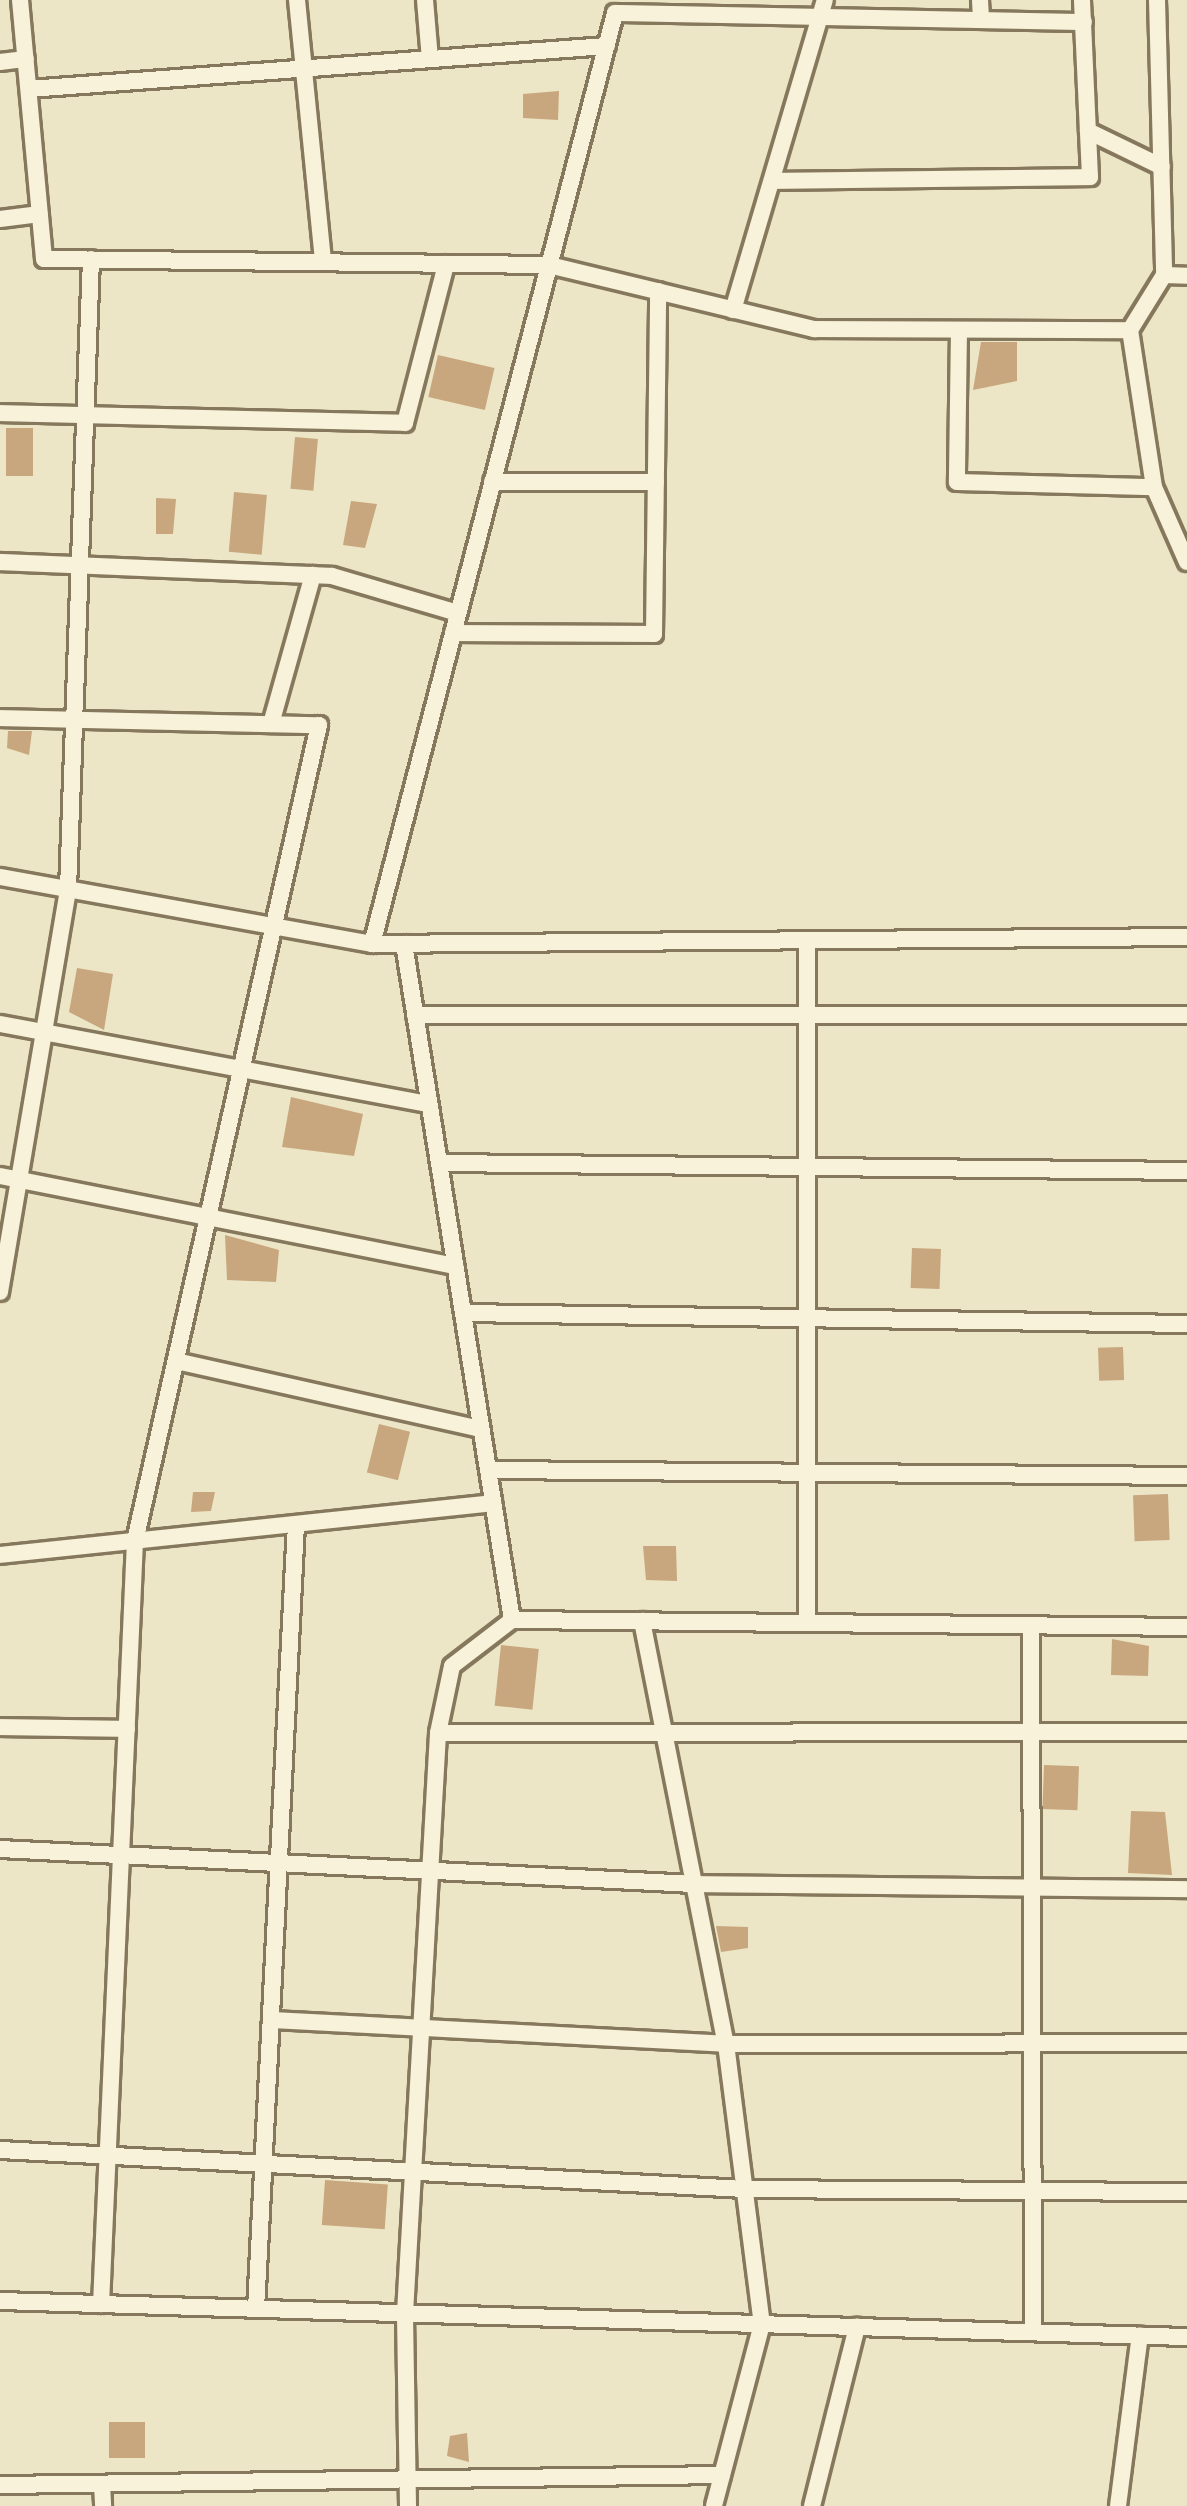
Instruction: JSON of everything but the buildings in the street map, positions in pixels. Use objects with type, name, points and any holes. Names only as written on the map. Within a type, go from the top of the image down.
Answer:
[{"type":"street","points":[[20,0],[44,259],[549,265],[814,329],[1130,331]]},
{"type":"street","points":[[297,0],[322,262]]},
{"type":"street","points":[[425,0],[430,59]]},
{"type":"street","points":[[980,0],[981,20]]},
{"type":"street","points":[[774,181],[1090,177],[1082,0]]},
{"type":"street","points":[[1157,0],[1164,275],[1130,331],[1154,487],[1187,562]]},
{"type":"street","points":[[733,310],[826,8]]},
{"type":"street","points":[[372,944],[615,13],[826,8],[1084,22]]},
{"type":"street","points":[[28,89],[606,46]]},
{"type":"street","points":[[0,62],[26,59]]},
{"type":"street","points":[[1088,131],[1162,167]]},
{"type":"street","points":[[0,219],[40,214]]},
{"type":"street","points":[[0,1292],[68,889],[91,259]]},
{"type":"street","points":[[0,413],[405,423],[446,264]]},
{"type":"street","points":[[1164,275],[1187,276]]},
{"type":"street","points":[[453,633],[654,634],[658,291]]},
{"type":"street","points":[[959,330],[957,482],[1154,487]]},
{"type":"street","points":[[492,482],[656,482]]},
{"type":"street","points":[[0,562],[313,575],[458,613]]},
{"type":"street","points":[[271,724],[313,575]]},
{"type":"street","points":[[0,718],[319,725],[135,1541],[100,2304]]},
{"type":"street","points":[[0,877],[372,944],[1187,937]]},
{"type":"street","points":[[806,1623],[807,940]]},
{"type":"street","points":[[404,944],[512,1620]]},
{"type":"street","points":[[415,1015],[1187,1015]]},
{"type":"street","points":[[0,1024],[429,1104]]},
{"type":"street","points":[[439,1163],[1187,1171]]},
{"type":"street","points":[[0,1176],[209,1211],[455,1266]]},
{"type":"street","points":[[463,1313],[1187,1324]]},
{"type":"street","points":[[176,1361],[482,1429]]},
{"type":"street","points":[[488,1470],[1187,1476]]},
{"type":"street","points":[[0,1555],[493,1503]]},
{"type":"street","points":[[256,2308],[296,1524]]},
{"type":"street","points":[[408,2506],[405,2313],[412,2171],[437,1733],[452,1666],[512,1620],[1187,1627]]},
{"type":"street","points":[[642,1621],[726,2044],[762,2324],[714,2506]]},
{"type":"street","points":[[1030,1625],[1033,2332]]},
{"type":"street","points":[[0,1727],[127,1729]]},
{"type":"street","points":[[437,1733],[1187,1732]]},
{"type":"street","points":[[0,1849],[694,1884],[1187,1889]]},
{"type":"street","points":[[271,2020],[726,2044],[1187,2043]]},
{"type":"street","points":[[0,2150],[745,2189],[1187,2192]]},
{"type":"street","points":[[0,2301],[1187,2337]]},
{"type":"street","points":[[812,2506],[857,2326]]},
{"type":"street","points":[[1118,2506],[1140,2335]]},
{"type":"street","points":[[0,2485],[722,2475]]},
{"type":"street","points":[[102,2484],[103,2506]]}]
